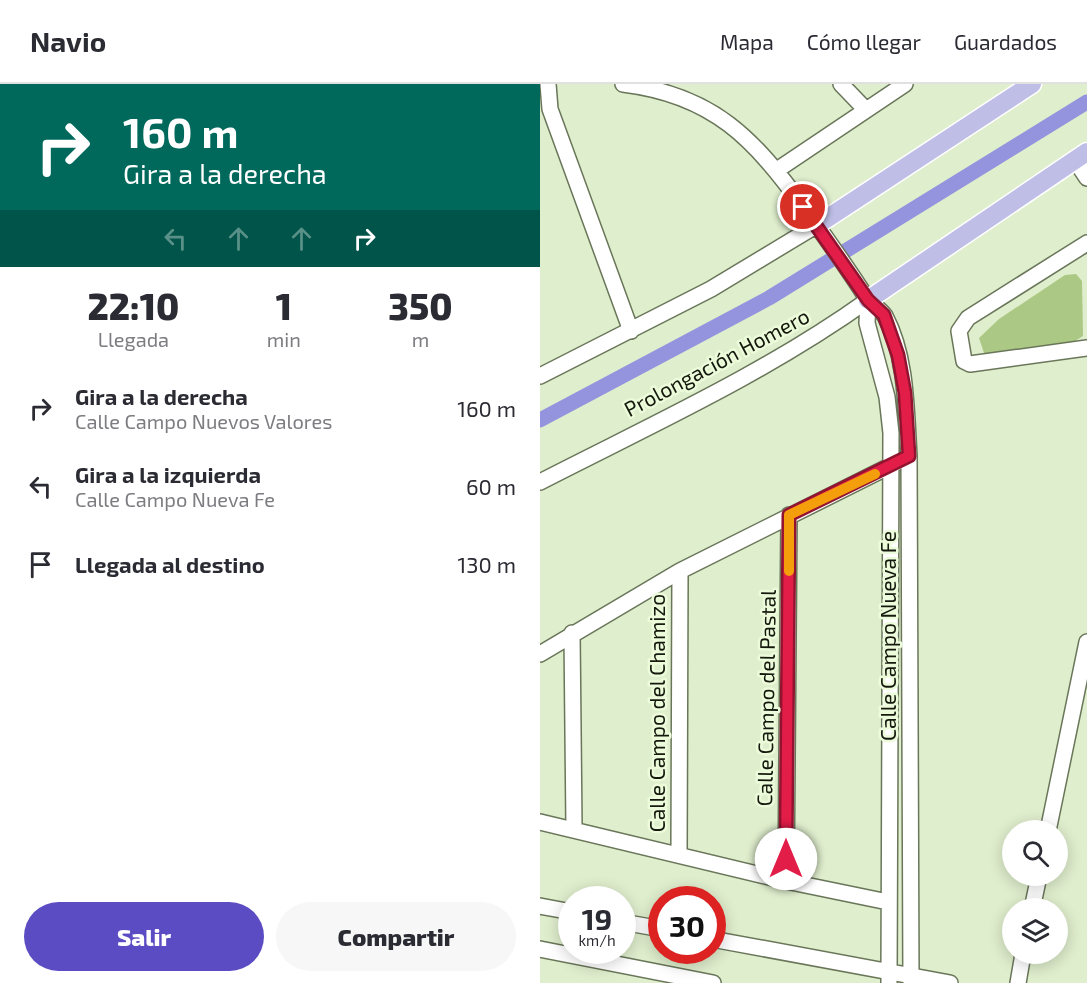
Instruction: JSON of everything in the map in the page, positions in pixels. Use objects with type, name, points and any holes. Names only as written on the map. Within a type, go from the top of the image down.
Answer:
[{"type":"main road","points":[[817,225],[1032,84]]},
{"type":"main road","name":"Prolongación Homero","points":[[868,300],[1081,156]]},
{"type":"street","points":[[540,86],[549,84],[550,109],[631,331]]},
{"type":"street","name":"Calle Campo Nueva Fe","points":[[623,84],[654,86],[686,99],[724,120],[752,141],[777,170],[868,300],[884,315],[898,355],[905,393],[909,456],[911,980]]},
{"type":"street","points":[[841,84],[866,110]]},
{"type":"street","points":[[777,170],[905,84]]},
{"type":"street","points":[[1081,156],[1087,178]]},
{"type":"street","points":[[540,376],[711,289],[817,225]]},
{"type":"street","points":[[1087,243],[968,318],[959,331],[964,361],[970,364],[1087,348]]},
{"type":"street","name":"Calle Campo Nueva Fe","points":[[868,300],[867,323],[887,397],[891,466],[889,977]]},
{"type":"street","name":"Prolongación Homero","points":[[540,482],[764,368],[814,338],[868,300]]},
{"type":"street","points":[[540,654],[680,571],[909,456]]},
{"type":"street","name":"Calle Campo del Pastal","points":[[786,881],[789,515]]},
{"type":"street","name":"Calle Campo del Chamizo","points":[[679,855],[680,571]]},
{"type":"street","points":[[572,633],[574,828]]},
{"type":"street","points":[[1049,820],[1087,642]]},
{"type":"street","points":[[540,822],[574,828],[786,881],[888,902]]},
{"type":"street","points":[[540,906],[558,909]]},
{"type":"street","points":[[726,942],[889,977],[950,983]]},
{"type":"street","points":[[540,949],[713,983]]},
{"type":"street","points":[[1018,983],[1021,964]]},
{"type":"green space","points":[[1076,274],[1082,281],[1083,336],[1075,341],[993,356],[984,353],[979,338],[999,319],[1065,275]]},
{"type":"waterway","points":[[540,420],[769,298],[1087,102]]},
{"type":"slow traffic","points":[[789,571],[789,515],[875,474]]},
{"type":"route","points":[[786,859],[789,515],[909,456],[905,393],[898,355],[884,315],[868,300],[803,207]]}]
